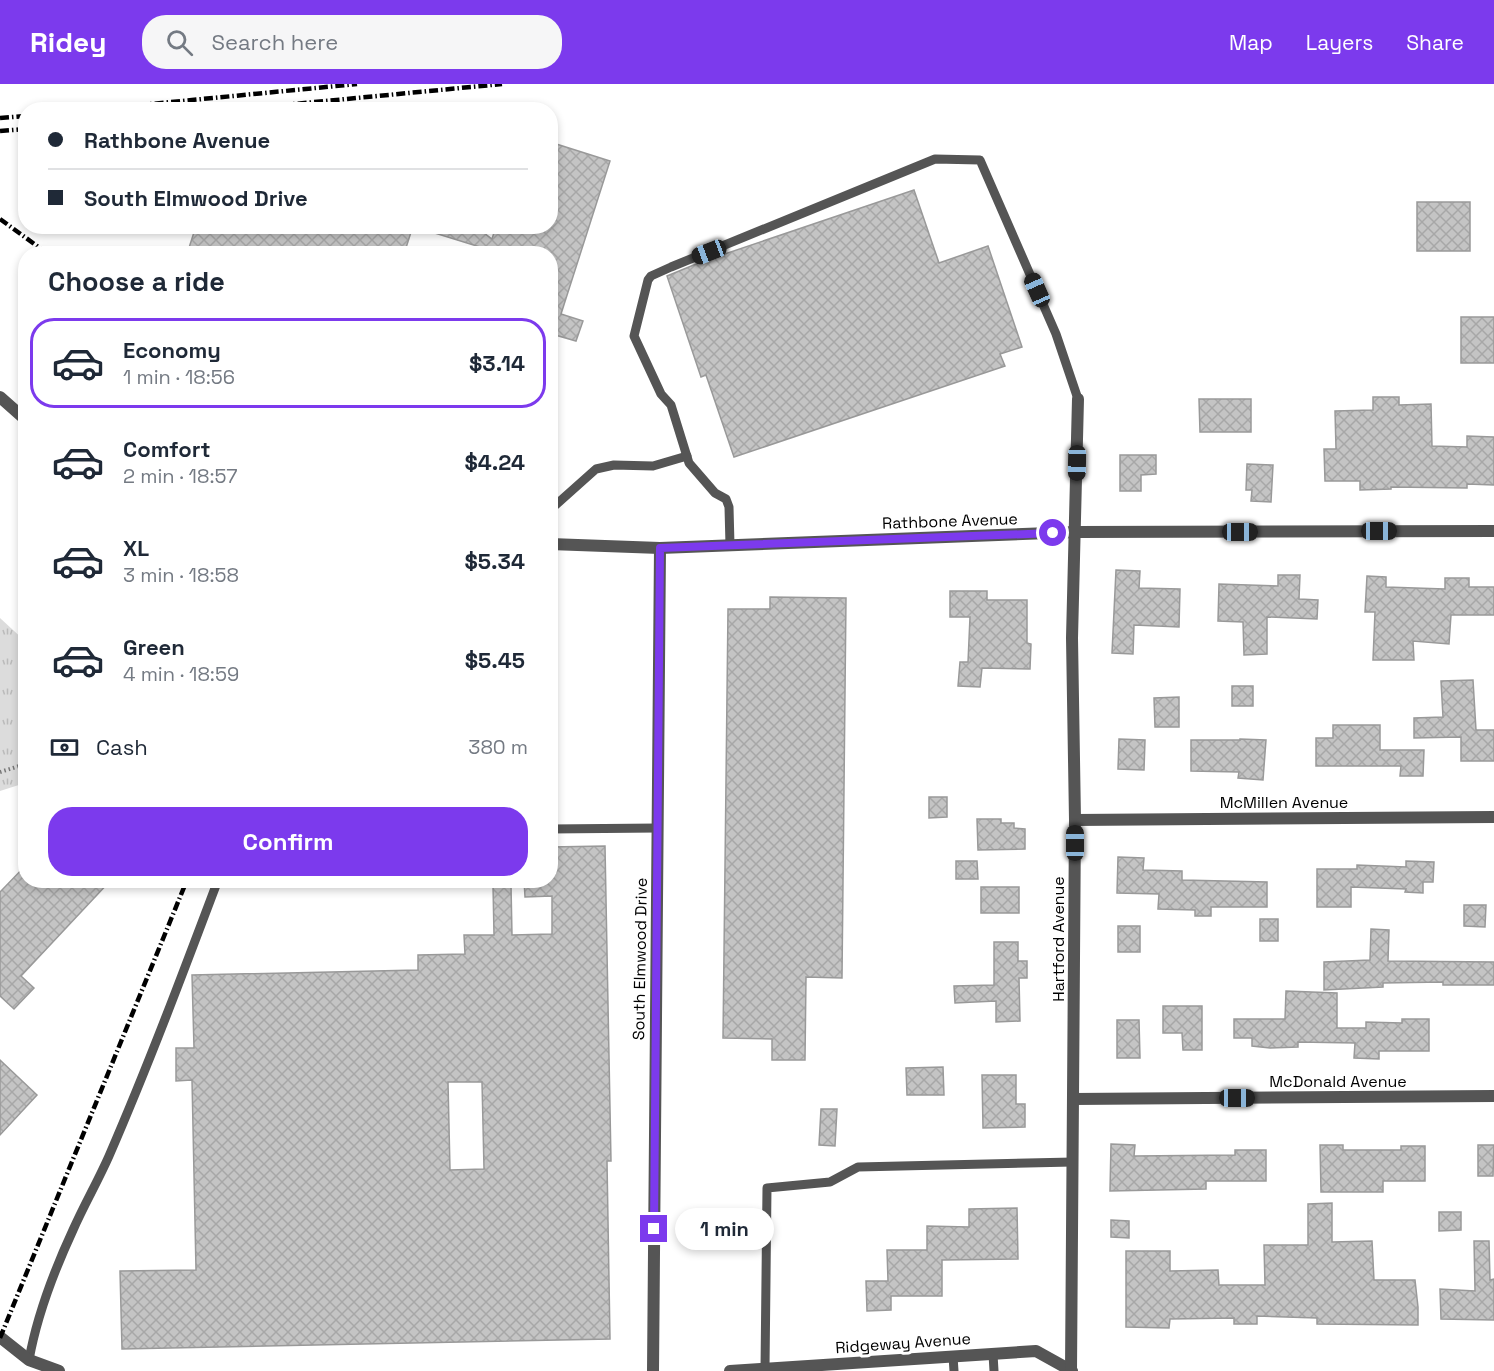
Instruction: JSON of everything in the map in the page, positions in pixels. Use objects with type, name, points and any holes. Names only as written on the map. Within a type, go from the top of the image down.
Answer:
[{"type":"street","points":[[0,398],[18,413]]},
{"type":"street","name":"Hartford Avenue","points":[[1071,1371],[1075,820],[1072,638],[1078,399]]},
{"type":"street","name":"Rathbone Avenue","points":[[558,544],[660,548],[1076,532],[1494,531]]},
{"type":"street","name":"South Elmwood Drive","points":[[653,1371],[660,548]]},
{"type":"street","name":"McMillen Avenue","points":[[1075,820],[1494,817]]},
{"type":"street","name":"McDonald Avenue","points":[[1073,1099],[1494,1096]]},
{"type":"street","points":[[0,1337],[29,1360],[59,1371]]},
{"type":"street","name":"Ridgeway Avenue","points":[[730,1371],[901,1365],[953,1356],[1036,1351],[1071,1371]]},
{"type":"lane","points":[[730,545],[729,507],[726,499],[715,493],[689,463],[671,405],[662,394],[634,336],[651,276],[935,159],[980,160],[1056,334],[1078,399]]},
{"type":"lane","points":[[558,503],[596,469],[614,465],[652,465],[687,456]]},
{"type":"lane","points":[[558,829],[658,828]]},
{"type":"lane","points":[[29,1360],[33,1338],[68,1241],[108,1159],[152,1053],[215,888]]},
{"type":"lane","points":[[765,1369],[767,1188],[830,1182],[858,1167],[1073,1161]]},
{"type":"lane","points":[[993,1354],[994,1371]]},
{"type":"lane","points":[[953,1356],[954,1371]]},
{"type":"path","points":[[0,772],[18,766]]},
{"type":"green space","points":[[0,618],[18,635],[18,785],[0,791]]},
{"type":"building","points":[[558,145],[610,161],[561,314],[583,321],[576,341],[558,336],[558,246],[477,246],[438,234],[485,234],[492,239],[494,234],[558,234]]},
{"type":"building","points":[[914,190],[939,263],[988,246],[1022,347],[1000,354],[1005,366],[734,457],[706,375],[701,377],[667,276],[701,262]]},
{"type":"building","points":[[1417,202],[1470,202],[1470,251],[1417,251]]},
{"type":"building","points":[[193,234],[410,234],[407,246],[190,246]]},
{"type":"building","points":[[1461,317],[1494,317],[1494,363],[1461,363]]},
{"type":"building","points":[[1373,397],[1399,397],[1399,405],[1431,404],[1432,446],[1467,447],[1467,436],[1494,437],[1494,485],[1467,484],[1467,488],[1391,487],[1391,489],[1360,490],[1360,481],[1325,481],[1324,449],[1336,449],[1335,411],[1373,410]]},
{"type":"building","points":[[1199,399],[1251,399],[1251,432],[1200,432]]},
{"type":"building","points":[[1120,455],[1156,455],[1156,474],[1141,475],[1141,491],[1120,491]]},
{"type":"building","points":[[1247,464],[1273,465],[1271,502],[1251,501],[1252,490],[1246,490]]},
{"type":"building","points":[[1116,570],[1140,571],[1139,588],[1180,589],[1179,627],[1134,625],[1133,654],[1112,653]]},
{"type":"building","points":[[1278,575],[1300,575],[1299,599],[1318,600],[1317,619],[1267,617],[1267,654],[1244,655],[1243,622],[1218,621],[1219,584],[1278,586]]},
{"type":"building","points":[[1367,576],[1386,577],[1386,587],[1445,589],[1445,578],[1469,578],[1469,587],[1494,587],[1494,615],[1451,615],[1449,644],[1413,641],[1414,660],[1373,660],[1375,612],[1365,612]]},
{"type":"building","points":[[950,591],[987,591],[987,600],[1027,600],[1027,643],[1031,644],[1030,669],[982,668],[980,687],[958,686],[960,662],[968,662],[970,617],[950,617]]},
{"type":"building","points":[[770,597],[846,598],[842,978],[806,977],[805,1060],[772,1060],[772,1039],[723,1038],[728,609],[770,609]]},
{"type":"building","points":[[1473,680],[1476,730],[1494,730],[1494,761],[1461,761],[1461,737],[1414,738],[1414,718],[1443,717],[1441,681]]},
{"type":"building","points":[[1232,686],[1253,686],[1253,706],[1232,706]]},
{"type":"building","points":[[1179,697],[1179,727],[1155,727],[1154,698]]},
{"type":"building","points":[[1333,725],[1380,725],[1380,750],[1424,750],[1423,776],[1400,776],[1401,766],[1316,766],[1316,738],[1333,738]]},
{"type":"building","points":[[1119,739],[1145,740],[1144,770],[1118,769]]},
{"type":"building","points":[[1191,740],[1266,740],[1263,780],[1238,778],[1239,772],[1191,771]]},
{"type":"building","points":[[929,797],[947,797],[947,817],[929,818]]},
{"type":"building","points":[[977,819],[1001,819],[1001,823],[1014,823],[1014,828],[1025,829],[1025,849],[978,850]]},
{"type":"building","points":[[605,846],[611,1161],[607,1161],[610,1339],[122,1349],[120,1271],[196,1270],[192,1080],[176,1081],[176,1048],[194,1048],[192,975],[418,970],[418,955],[465,954],[464,935],[494,935],[493,888],[511,888],[512,935],[552,934],[552,896],[525,897],[524,888],[558,888],[558,847]],"holes":[[[448,1082],[482,1082],[484,1169],[450,1170]]]},
{"type":"building","points":[[1118,857],[1144,858],[1143,870],[1182,871],[1182,880],[1267,882],[1267,907],[1211,907],[1211,916],[1195,916],[1195,910],[1158,909],[1159,894],[1117,893]]},
{"type":"building","points":[[956,861],[977,861],[978,879],[956,879]]},
{"type":"building","points":[[1406,861],[1434,862],[1433,882],[1423,882],[1423,893],[1405,892],[1406,889],[1351,887],[1351,907],[1317,907],[1317,869],[1357,869],[1357,865],[1406,867]]},
{"type":"building","points":[[18,873],[18,888],[104,888],[21,976],[34,988],[14,1009],[0,996],[0,892]]},
{"type":"building","points":[[981,887],[1019,887],[1019,913],[981,913]]},
{"type":"building","points":[[1464,905],[1486,905],[1485,927],[1464,926]]},
{"type":"building","points":[[1260,919],[1278,919],[1278,941],[1260,941]]},
{"type":"building","points":[[1118,926],[1140,926],[1140,952],[1118,952]]},
{"type":"building","points":[[1371,929],[1389,930],[1388,961],[1494,962],[1494,985],[1443,985],[1443,982],[1383,983],[1383,987],[1324,990],[1324,962],[1370,960]]},
{"type":"building","points":[[994,942],[1018,942],[1018,961],[1027,961],[1027,978],[1019,978],[1020,1021],[996,1022],[996,1001],[955,1003],[954,986],[994,985]]},
{"type":"building","points":[[1286,991],[1337,993],[1337,1028],[1366,1028],[1366,1022],[1402,1023],[1402,1019],[1429,1019],[1429,1051],[1379,1051],[1379,1059],[1354,1058],[1355,1043],[1298,1042],[1298,1047],[1270,1048],[1252,1046],[1252,1038],[1234,1038],[1234,1019],[1285,1019]]},
{"type":"building","points":[[1163,1006],[1202,1006],[1202,1050],[1183,1050],[1182,1033],[1163,1033]]},
{"type":"building","points":[[1117,1020],[1139,1020],[1140,1058],[1117,1058]]},
{"type":"building","points":[[0,1060],[37,1095],[0,1135]]},
{"type":"building","points":[[943,1067],[944,1095],[907,1095],[906,1068]]},
{"type":"building","points":[[982,1075],[1016,1075],[1016,1104],[1025,1104],[1025,1127],[983,1128]]},
{"type":"building","points":[[821,1109],[837,1109],[835,1146],[819,1145]]},
{"type":"building","points":[[1111,1144],[1135,1145],[1134,1156],[1235,1155],[1235,1150],[1266,1150],[1266,1181],[1206,1181],[1206,1189],[1110,1191]]},
{"type":"building","points":[[1320,1145],[1343,1145],[1343,1150],[1401,1150],[1401,1146],[1425,1146],[1425,1181],[1383,1181],[1383,1192],[1321,1192]]},
{"type":"building","points":[[1478,1145],[1494,1145],[1493,1176],[1478,1176]]},
{"type":"building","points":[[1332,1203],[1332,1242],[1372,1241],[1374,1280],[1415,1280],[1418,1325],[1317,1324],[1317,1318],[1257,1316],[1257,1324],[1234,1324],[1234,1318],[1170,1319],[1169,1328],[1126,1327],[1126,1251],[1170,1251],[1170,1271],[1218,1270],[1219,1285],[1265,1285],[1264,1245],[1308,1245],[1308,1204]]},
{"type":"building","points":[[1017,1208],[1018,1259],[942,1260],[942,1296],[891,1296],[891,1310],[867,1311],[866,1281],[888,1281],[887,1250],[927,1250],[927,1226],[969,1227],[969,1209]]},
{"type":"building","points":[[1439,1212],[1461,1212],[1461,1230],[1439,1231]]},
{"type":"building","points":[[1111,1220],[1129,1221],[1129,1238],[1111,1237]]},
{"type":"building","points":[[1474,1241],[1489,1241],[1490,1280],[1494,1279],[1494,1320],[1441,1319],[1440,1289],[1475,1291]]},
{"type":"railway","points":[[171,102],[357,84]]},
{"type":"railway","points":[[315,102],[502,84]]},
{"type":"railway","points":[[0,118],[18,117]]},
{"type":"railway","points":[[0,131],[18,130]]},
{"type":"railway","points":[[0,219],[18,232]]},
{"type":"railway","points":[[21,234],[37,246]]},
{"type":"railway","points":[[0,1338],[184,888]]},
{"type":"route","points":[[654,1229],[660,548],[1053,533]]}]
